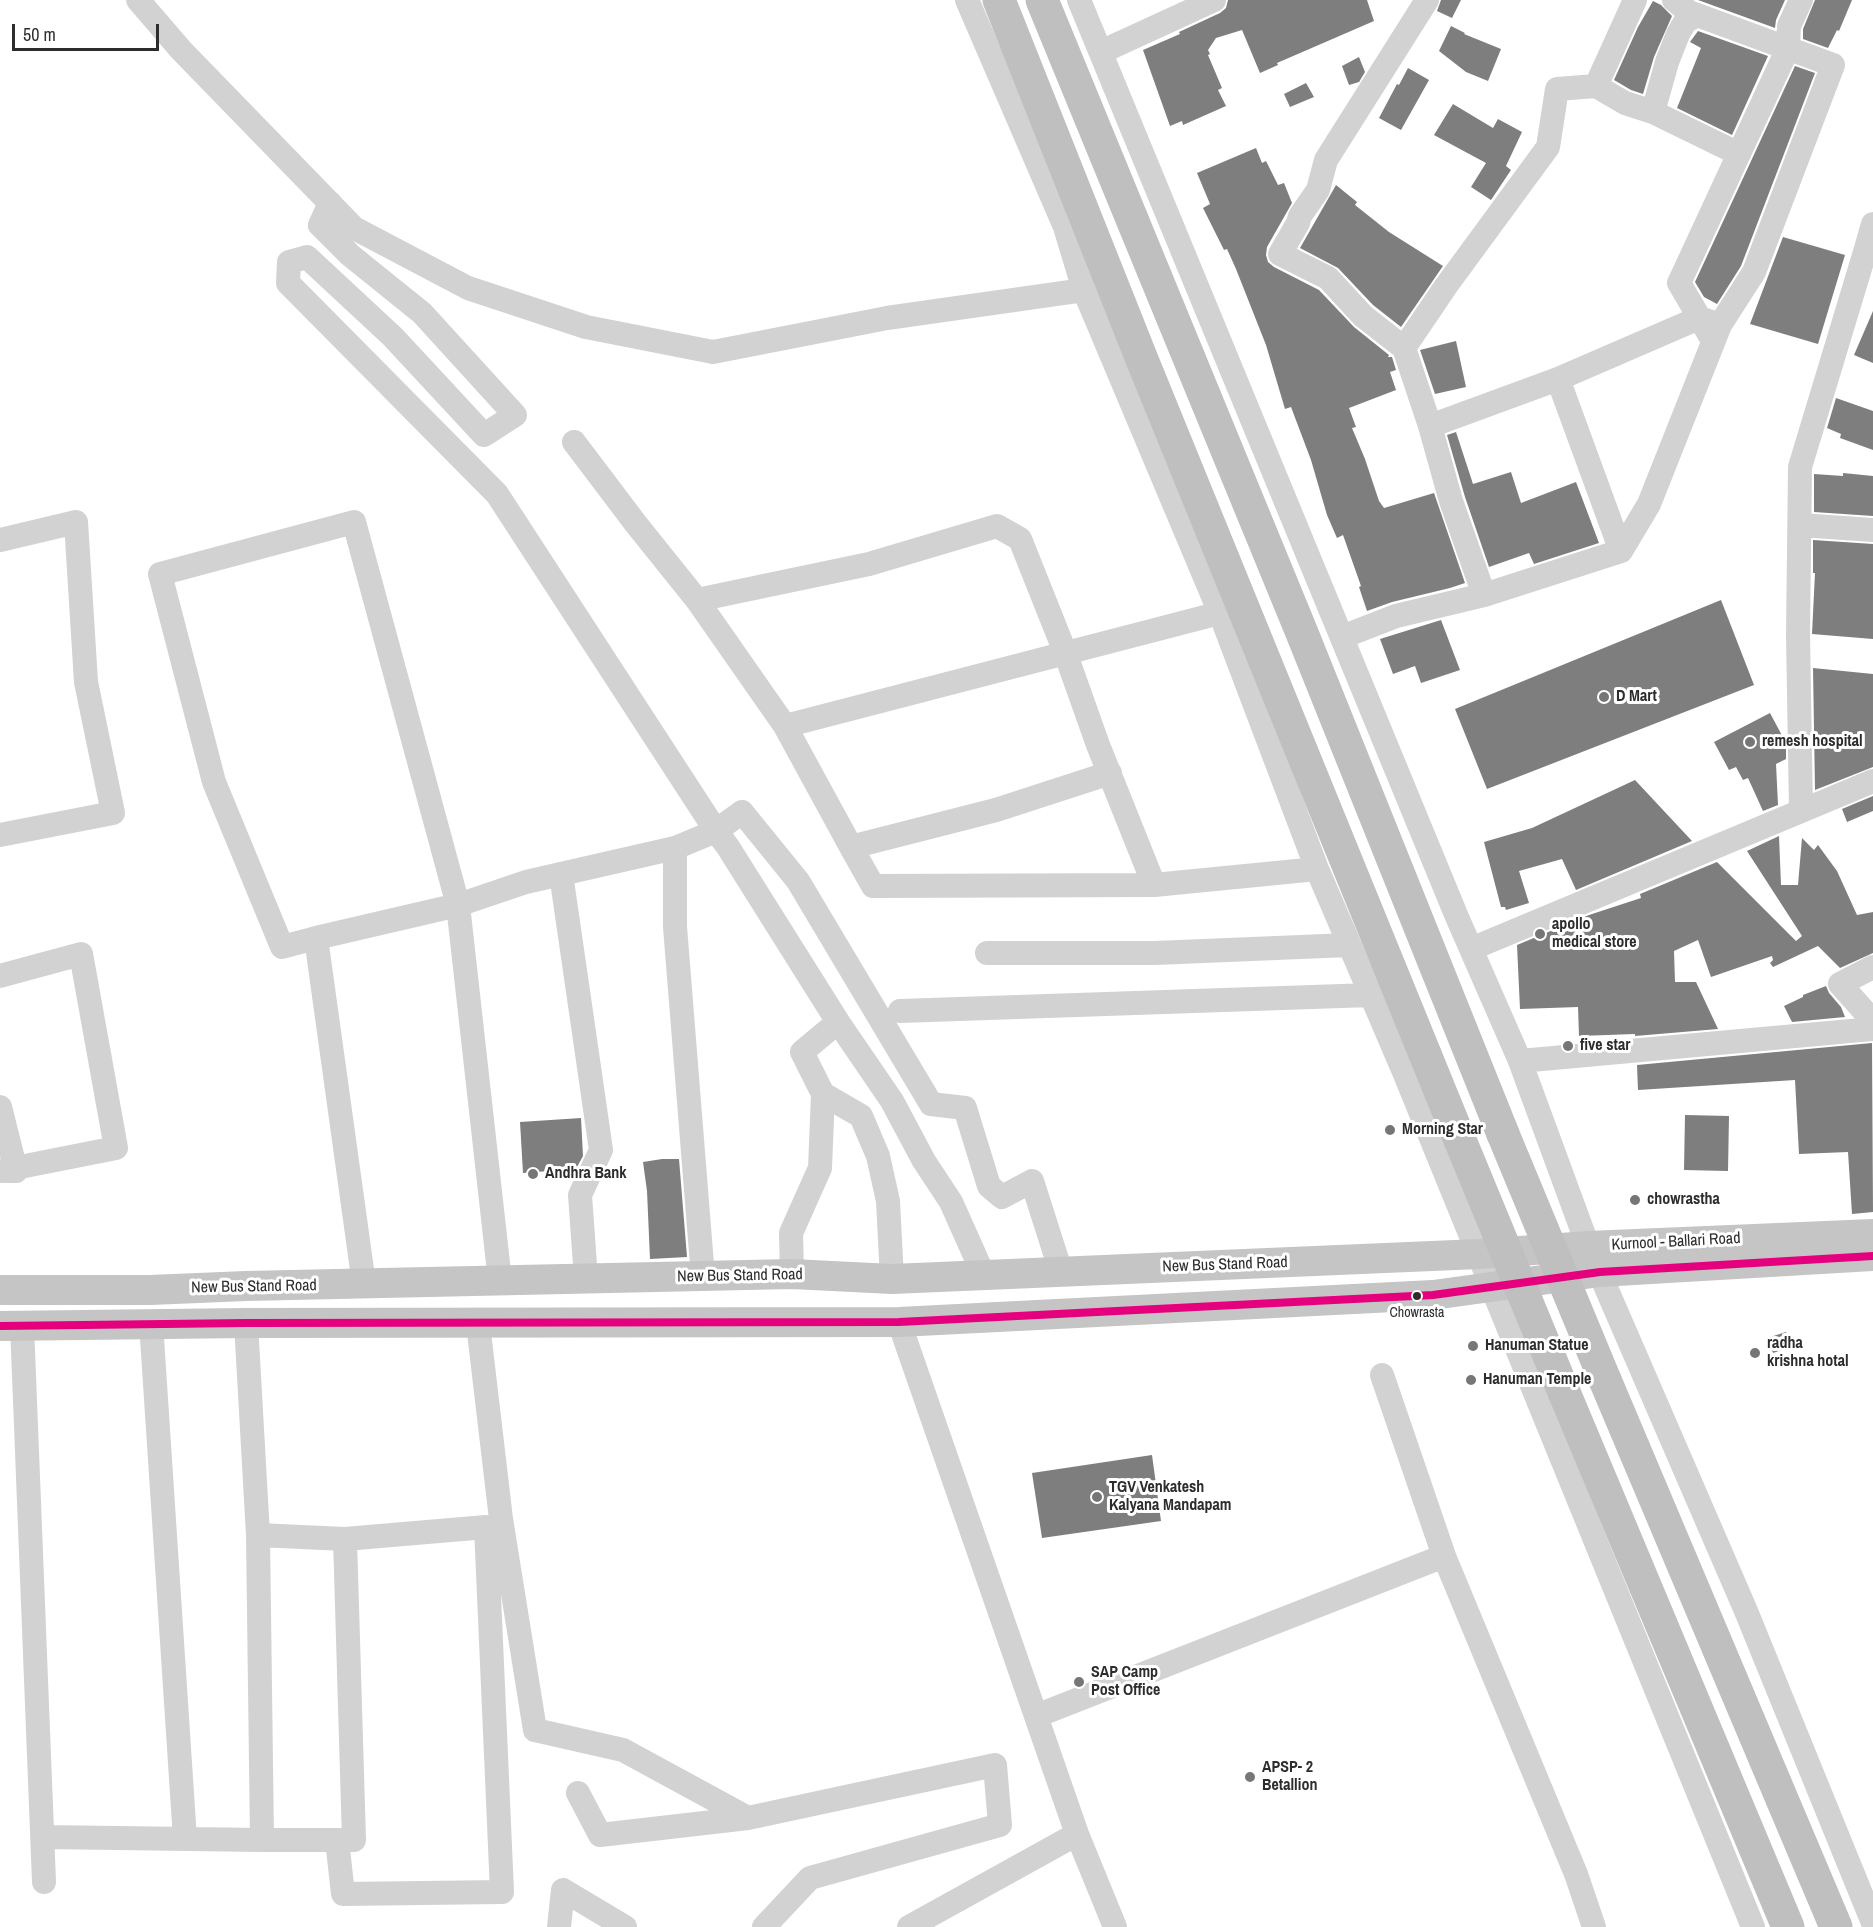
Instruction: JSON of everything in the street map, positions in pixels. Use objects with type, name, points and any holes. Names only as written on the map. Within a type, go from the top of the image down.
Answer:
[{"type":"highway","points":[[999,0],[1148,373],[1564,1392],[1788,1927]]},
{"type":"highway","points":[[1042,0],[1302,633],[1503,1134],[1836,1927]]},
{"type":"main road","name":"Kurnool - Ballari Road","points":[[1594,1259],[1873,1234]]},
{"type":"main road","name":"New Bus Stand Road","points":[[10,1290],[150,1290],[792,1274],[892,1279],[1479,1254]]},
{"type":"main road","name":"Kurnool - Ballari Road","points":[[1479,1254],[1594,1259],[1873,1256]]},
{"type":"main road","points":[[10,1290],[11,1326],[151,1323],[899,1322],[1433,1295],[1492,1287],[1594,1259]]},
{"type":"street","points":[[139,0],[181,51],[354,228],[468,288],[586,327],[713,352],[887,318],[1084,290]]},
{"type":"street","points":[[967,0],[1065,227],[1084,290],[1220,614],[1317,869],[1479,1254],[1753,1927]]},
{"type":"street","points":[[1078,0],[1471,949],[1520,1061],[1594,1259],[1746,1611],[1873,1923]]},
{"type":"street","points":[[1101,52],[1214,0]]},
{"type":"street","points":[[1427,0],[1326,160],[1318,190],[1300,216],[1280,254],[1328,278],[1363,316],[1404,348],[1430,426],[1451,501],[1484,595]]},
{"type":"street","points":[[1596,86],[1635,0]]},
{"type":"street","points":[[1342,637],[1396,616],[1484,595],[1621,551],[1649,504],[1710,328],[1754,272],[1833,65],[1696,15],[1674,0]]},
{"type":"street","points":[[1710,328],[1679,283],[1788,48],[1789,26],[1801,0]]},
{"type":"street","points":[[1653,112],[1667,62],[1678,34],[1685,22],[1696,15]]},
{"type":"street","points":[[1404,348],[1446,286],[1548,147],[1557,89],[1596,86],[1624,103],[1653,112],[1739,154]]},
{"type":"street","points":[[330,203],[320,225],[350,255],[422,313],[515,415],[484,435],[393,337],[306,257],[289,261],[288,283],[497,494],[728,847],[838,1022],[892,1101],[924,1161],[951,1202],[984,1276]]},
{"type":"street","points":[[1801,811],[1798,634],[1800,467],[1869,253],[1873,224]]},
{"type":"street","points":[[1430,426],[1558,379],[1710,328]]},
{"type":"street","points":[[1558,379],[1621,551]]},
{"type":"street","points":[[574,442],[697,600],[785,726],[873,886],[1154,885],[1317,869]]},
{"type":"street","points":[[0,540],[76,522],[86,682],[113,813],[0,835]]},
{"type":"street","points":[[500,1281],[458,905],[354,522],[160,574],[214,782],[282,947],[458,905],[526,882],[675,848],[716,831],[742,812],[798,881],[931,1104],[965,1108],[988,1186],[1002,1197],[1032,1181],[1061,1272]]},
{"type":"street","points":[[1800,525],[1873,530]]},
{"type":"street","points":[[697,600],[869,564],[997,526],[1020,539],[1154,885]]},
{"type":"street","points":[[785,726],[1065,652],[1220,614]]},
{"type":"street","points":[[851,847],[996,810],[1110,773]]},
{"type":"street","points":[[1471,949],[1873,781]]},
{"type":"street","points":[[675,848],[675,927],[703,1277]]},
{"type":"street","points":[[561,874],[601,1150],[580,1196],[586,1279]]},
{"type":"street","points":[[316,938],[364,1284]]},
{"type":"street","points":[[987,953],[1155,953],[1349,945]]},
{"type":"street","points":[[0,976],[81,954],[116,1148],[8,1169],[0,1107]]},
{"type":"street","points":[[1873,967],[1840,984],[1873,1021]]},
{"type":"street","points":[[900,1011],[1371,995]]},
{"type":"street","points":[[792,1274],[790,1233],[820,1168],[823,1094],[802,1052],[838,1022]]},
{"type":"street","points":[[1520,1061],[1873,1029]]},
{"type":"street","points":[[823,1094],[861,1116],[878,1156],[888,1201],[892,1279]]},
{"type":"street","points":[[899,1322],[1077,1834],[1115,1927]]},
{"type":"street","points":[[151,1323],[185,1839]]},
{"type":"street","points":[[246,1323],[258,1535],[262,1840]]},
{"type":"street","points":[[478,1324],[501,1519],[535,1730],[623,1750],[748,1818]]},
{"type":"street","points":[[11,1326],[44,1837],[44,1882]]},
{"type":"street","points":[[1382,1375],[1444,1556],[1576,1874],[1594,1927]]},
{"type":"street","points":[[258,1535],[345,1539],[486,1527],[502,1892],[343,1894],[337,1840]]},
{"type":"street","points":[[44,1837],[354,1840],[345,1539]]},
{"type":"street","points":[[1036,1716],[1444,1556]]},
{"type":"street","points":[[578,1793],[600,1835],[748,1818],[995,1765],[1000,1825],[810,1878],[764,1927]]},
{"type":"street","points":[[909,1927],[1077,1834]]},
{"type":"street","points":[[559,1927],[563,1890],[625,1927]]},
{"type":"building","points":[[1228,0],[1367,0],[1374,21],[1277,63],[1278,65],[1260,73],[1242,30],[1216,38],[1208,50],[1210,54],[1208,55],[1222,88],[1218,90],[1226,106],[1183,125],[1182,121],[1170,126],[1143,50],[1220,13],[1226,8]]},
{"type":"building","points":[[1441,0],[1461,0],[1452,18],[1437,11]]},
{"type":"building","points":[[1698,0],[1785,0],[1775,28]]},
{"type":"building","points":[[1815,0],[1852,0],[1839,31],[1837,30],[1828,48],[1803,39],[1803,29]]},
{"type":"building","points":[[1653,1],[1661,5],[1672,16],[1654,57],[1643,94],[1614,80],[1638,27]]},
{"type":"building","points":[[1451,26],[1464,34],[1501,49],[1488,81],[1466,72],[1439,51]]},
{"type":"building","points":[[1698,31],[1768,56],[1732,135],[1677,108],[1701,48],[1690,42]]},
{"type":"building","points":[[1359,57],[1365,72],[1359,82],[1349,85],[1342,66]]},
{"type":"building","points":[[1795,66],[1815,73],[1741,266],[1717,304],[1704,297],[1695,282]]},
{"type":"building","points":[[1408,68],[1429,80],[1401,130],[1379,118]]},
{"type":"building","points":[[1306,83],[1314,97],[1290,107],[1284,94]]},
{"type":"building","points":[[1453,104],[1493,128],[1498,119],[1522,132],[1506,166],[1511,170],[1491,200],[1471,187],[1486,163],[1434,135]]},
{"type":"building","points":[[1256,148],[1262,163],[1266,161],[1278,185],[1284,183],[1292,203],[1267,247],[1268,262],[1319,290],[1354,327],[1389,355],[1388,357],[1392,357],[1396,370],[1390,372],[1396,390],[1349,408],[1356,427],[1352,428],[1379,501],[1384,508],[1434,493],[1465,583],[1367,611],[1359,587],[1361,586],[1343,535],[1337,538],[1327,515],[1311,460],[1291,407],[1285,409],[1266,345],[1236,269],[1203,208],[1210,204],[1197,173]]},
{"type":"building","points":[[1336,185],[1357,202],[1355,205],[1389,232],[1443,266],[1401,327],[1373,305],[1338,268],[1300,248]]},
{"type":"building","points":[[1783,237],[1845,255],[1818,344],[1750,324]]},
{"type":"building","points":[[1873,311],[1873,363],[1854,355]]},
{"type":"building","points":[[1456,341],[1466,387],[1435,394],[1420,350]]},
{"type":"building","points":[[1836,398],[1873,411],[1873,450],[1840,438],[1841,434],[1827,428]]},
{"type":"building","points":[[1456,432],[1473,484],[1511,472],[1521,503],[1576,482],[1599,543],[1534,564],[1529,553],[1489,567],[1447,435]]},
{"type":"building","points":[[1843,473],[1873,476],[1873,516],[1814,512],[1814,474],[1843,476]]},
{"type":"building","points":[[1813,540],[1873,544],[1873,639],[1812,634],[1815,573],[1813,573]]},
{"type":"building","name":"D Mart","points":[[1721,600],[1754,685],[1487,789],[1455,709]]},
{"type":"building","points":[[1441,620],[1460,670],[1421,683],[1415,666],[1393,674],[1380,639]]},
{"type":"building","points":[[1813,668],[1873,674],[1873,767],[1815,790]]},
{"type":"building","points":[[1770,713],[1786,743],[1786,759],[1776,764],[1778,805],[1763,811],[1748,778],[1743,780],[1736,767],[1729,770],[1714,742]]},
{"type":"building","points":[[1635,780],[1692,841],[1576,890],[1562,859],[1519,871],[1529,903],[1506,910],[1505,907],[1501,907],[1484,842],[1532,828]]},
{"type":"building","points":[[1873,796],[1873,811],[1847,822],[1842,809]]},
{"type":"building","points":[[1779,836],[1781,885],[1798,885],[1802,838],[1814,850],[1818,845],[1837,871],[1857,915],[1873,912],[1873,953],[1840,968],[1818,946],[1773,967],[1770,963],[1773,960],[1772,956],[1711,977],[1698,940],[1674,951],[1675,982],[1696,982],[1718,1029],[1635,1036],[1635,1034],[1579,1036],[1578,1007],[1520,1009],[1517,945],[1589,915],[1641,898],[1640,894],[1717,862],[1796,941],[1802,936],[1747,851]]},
{"type":"building","points":[[1826,986],[1841,1007],[1845,1017],[1792,1022],[1784,1006]]},
{"type":"building","points":[[1872,1043],[1873,1212],[1852,1214],[1848,1152],[1799,1154],[1795,1080],[1638,1090],[1637,1065]]},
{"type":"building","points":[[1685,1115],[1729,1116],[1728,1171],[1684,1170]]},
{"type":"building","points":[[581,1118],[583,1156],[576,1169],[523,1173],[520,1122]]},
{"type":"building","points":[[679,1159],[687,1257],[650,1259],[647,1191],[643,1162]]},
{"type":"building","points":[[1786,1332],[1791,1347],[1773,1353],[1767,1338]]},
{"type":"building","name":"TGV Venkatesh Kalyana Mandapam","points":[[1152,1455],[1161,1521],[1042,1538],[1032,1473]]},
{"type":"transit line","points":[[0,1326],[246,1323],[899,1322],[1433,1295],[1600,1272],[1873,1256]]},
{"type":"place","name":"D Mart","points":[[1604,697]]},
{"type":"place","name":"remesh hospital","points":[[1750,742]]},
{"type":"place","name":"apollo medical store","points":[[1540,934]]},
{"type":"place","name":"five star","points":[[1568,1046]]},
{"type":"place","name":"Morning Star","points":[[1390,1130]]},
{"type":"place","name":"Andhra Bank","points":[[533,1174]]},
{"type":"place","name":"chowrastha","points":[[1635,1200]]},
{"type":"place","name":"Chowrasta","points":[[1417,1296]]},
{"type":"place","name":"Hanuman Statue","points":[[1473,1346]]},
{"type":"place","name":"radha krishna hotal","points":[[1755,1353]]},
{"type":"place","name":"Hanuman Temple","points":[[1471,1380]]},
{"type":"place","name":"TGV Venkatesh Kalyana Mandapam","points":[[1097,1497]]},
{"type":"place","name":"SAP Camp Post Office","points":[[1079,1682]]},
{"type":"place","name":"APSP- 2 Betallion","points":[[1250,1777]]}]
